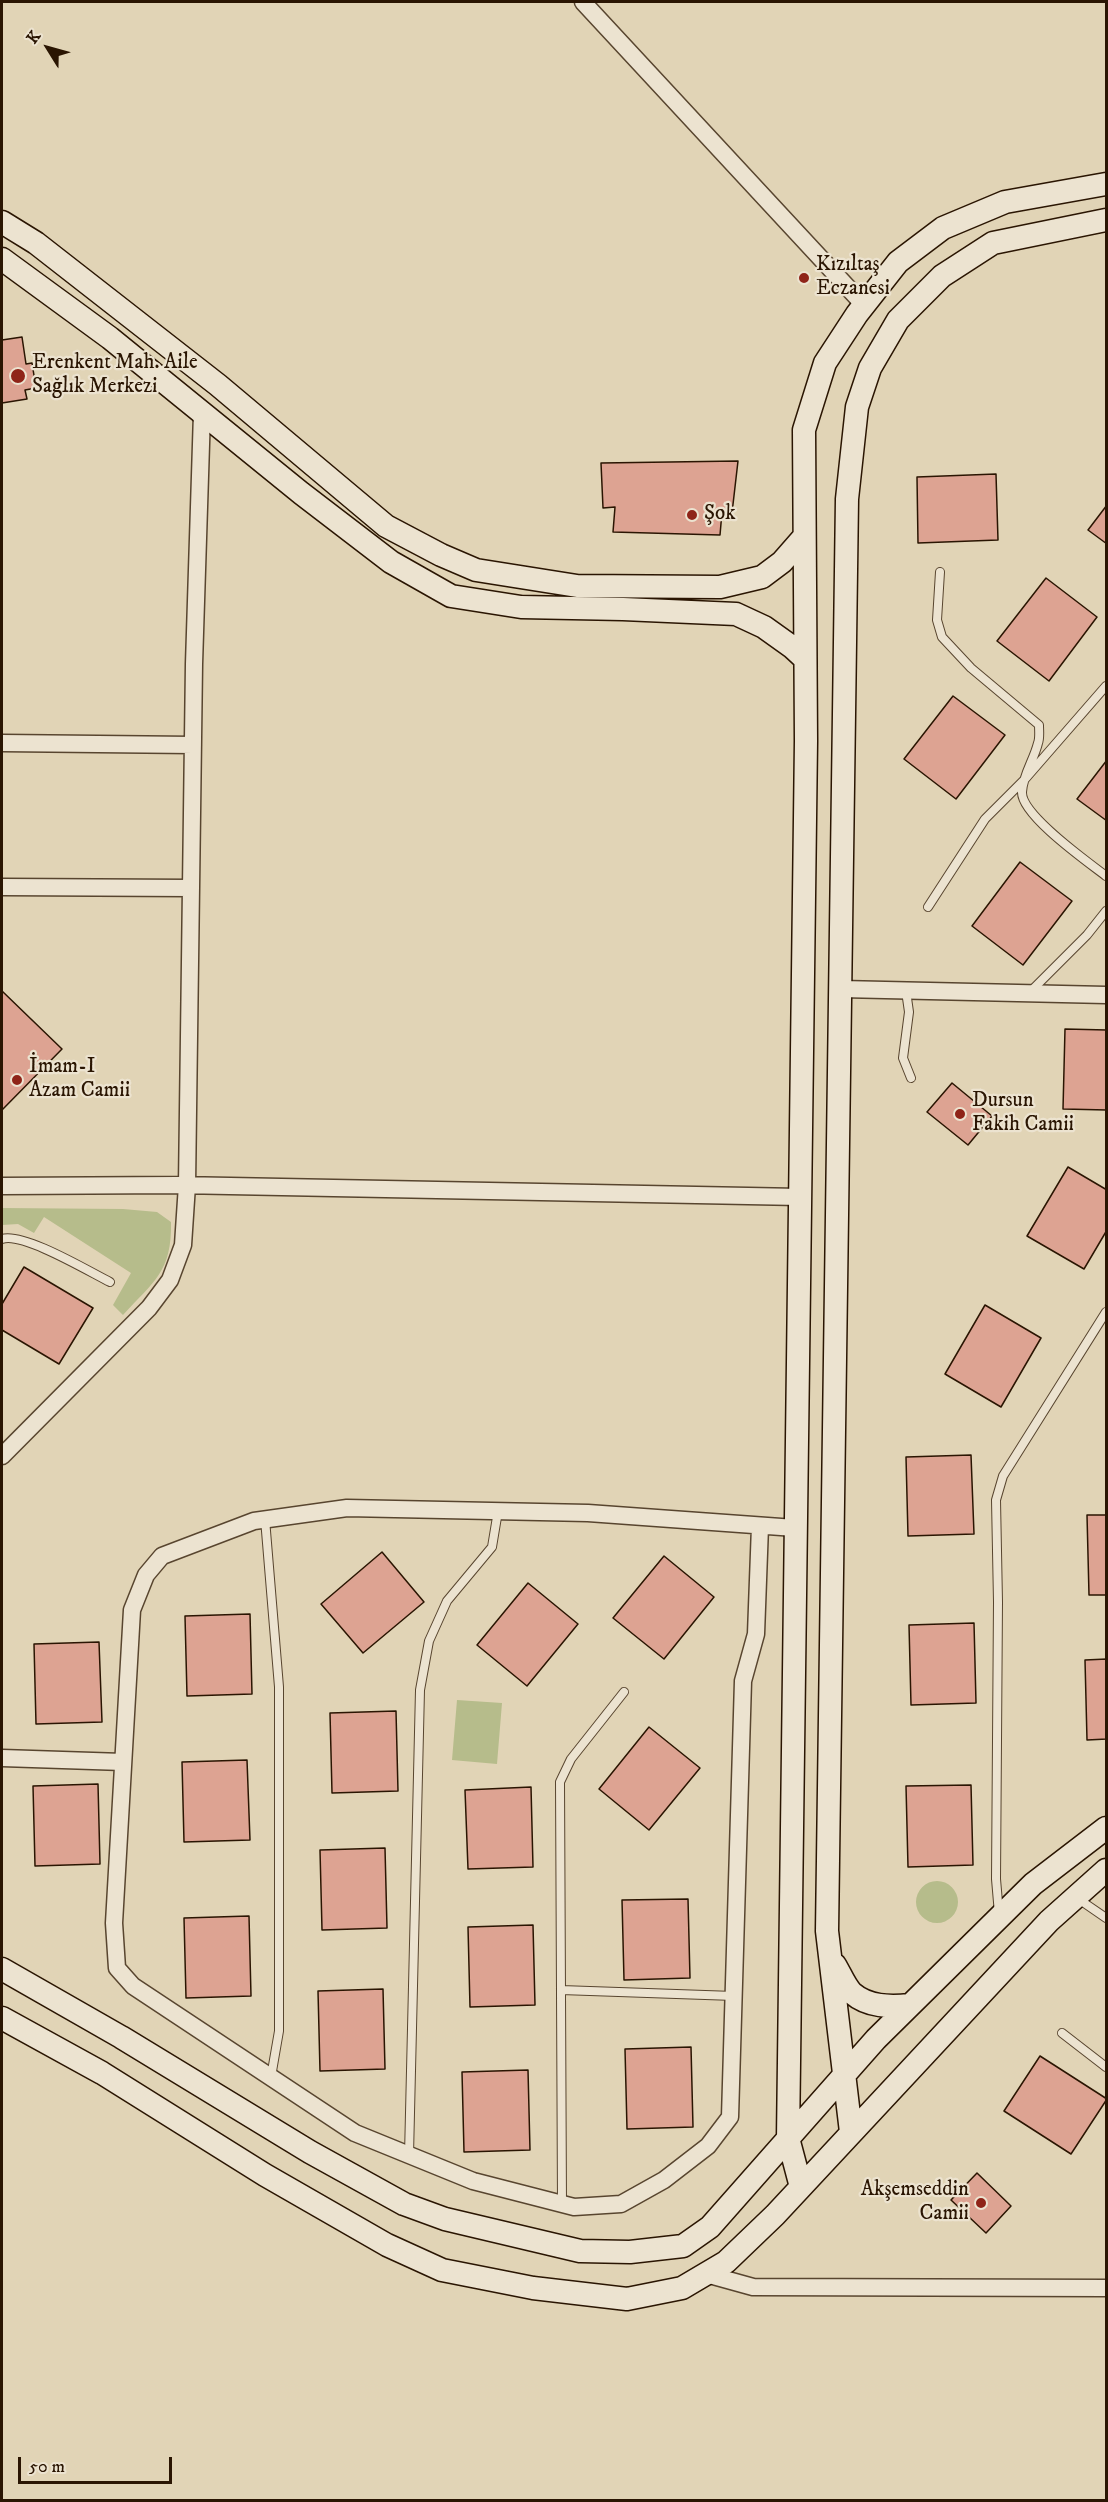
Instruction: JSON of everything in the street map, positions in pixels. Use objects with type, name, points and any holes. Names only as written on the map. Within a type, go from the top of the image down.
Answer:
[{"type":"street","points":[[583,2],[864,305]]},
{"type":"street","points":[[801,2187],[788,2138],[800,1197],[805,659],[804,430],[825,363],[864,305],[898,262],[943,228],[1005,202],[1107,184]]},
{"type":"street","points":[[851,2132],[827,1931],[847,499],[857,407],[870,368],[898,320],[942,276],[993,243],[1107,220]]},
{"type":"street","points":[[2,222],[36,243],[218,385],[386,526],[441,555],[476,570],[577,586],[720,587],[762,577],[782,561],[803,538]]},
{"type":"street","points":[[2,259],[110,338],[301,493],[391,562],[451,596],[521,607],[736,614],[764,627],[805,659]]},
{"type":"street","points":[[2,1456],[149,1308],[170,1280],[183,1245],[187,1185],[193,745],[202,413]]},
{"type":"street","points":[[2,743],[193,745]]},
{"type":"street","points":[[2,887],[191,888]]},
{"type":"street","points":[[841,989],[1107,995]]},
{"type":"street","points":[[2,1186],[187,1185],[800,1197]]},
{"type":"street","points":[[760,1526],[756,1634],[743,1681],[730,2117],[708,2146],[664,2180],[621,2204],[574,2207],[473,2181],[356,2133],[133,1986],[117,1968],[114,1923],[132,1610],[146,1575],[162,1556],[254,1521],[347,1508],[588,1513],[795,1528]]},
{"type":"street","points":[[2,1758],[123,1762]]},
{"type":"street","points":[[2,1970],[121,2037],[310,2152],[404,2204],[445,2219],[569,2249],[630,2252],[683,2246],[710,2227],[876,2038],[1033,1884],[1107,1828]]},
{"type":"street","points":[[2,2018],[102,2073],[265,2175],[387,2245],[442,2270],[533,2288],[627,2299],[682,2288],[726,2262],[801,2187],[1049,1921],[1107,1870]]},
{"type":"street","points":[[831,1957],[851,1992],[865,2001],[888,2008],[910,2005]]},
{"type":"street","points":[[706,2274],[753,2287],[1107,2288]]},
{"type":"lane","points":[[940,572],[937,620],[942,637],[971,668],[1040,725],[1039,742],[1025,779],[1022,794],[1028,808],[1051,832],[1107,876]]},
{"type":"lane","points":[[928,907],[986,819],[1025,779],[1107,686]]},
{"type":"lane","points":[[1030,993],[1087,935],[1107,910]]},
{"type":"lane","points":[[906,991],[909,1012],[903,1058],[911,1078]]},
{"type":"lane","points":[[2,1239],[33,1244],[110,1282]]},
{"type":"lane","points":[[999,1917],[996,1879],[998,1602],[996,1500],[1003,1476],[1107,1312]]},
{"type":"lane","points":[[409,2155],[420,1690],[429,1641],[447,1601],[492,1547],[498,1511]]},
{"type":"lane","points":[[265,1519],[279,1687],[279,2031],[271,2078]]},
{"type":"lane","points":[[562,2204],[560,1782],[570,1759],[624,1692]]},
{"type":"lane","points":[[1076,1897],[1107,1918]]},
{"type":"lane","points":[[561,1990],[734,1996]]},
{"type":"lane","points":[[1062,2032],[1107,2067]]},
{"type":"green space","points":[[2,1208],[123,1209],[157,1212],[171,1222],[168,1253],[152,1284],[123,1315],[113,1305],[131,1273],[44,1217],[34,1233],[18,1224],[2,1225]]},
{"type":"green space","points":[[457,1700],[502,1703],[497,1764],[452,1760]]},
{"type":"green space","points":[[937,1881],[952,1887],[958,1902],[952,1917],[937,1923],[922,1917],[916,1902],[922,1887]]},
{"type":"building","name":"Erenkent Mah. Aile Sağlık Merkezi","points":[[22,337],[26,364],[32,363],[36,388],[25,390],[27,399],[2,403],[2,340]]},
{"type":"building","points":[[738,461],[732,513],[722,512],[720,535],[613,532],[615,507],[603,508],[601,463]]},
{"type":"building","points":[[996,474],[998,540],[918,543],[917,477]]},
{"type":"building","points":[[1107,505],[1107,544],[1088,530]]},
{"type":"building","points":[[1046,578],[1097,617],[1049,681],[997,641]]},
{"type":"building","points":[[953,696],[1005,735],[956,799],[904,759]]},
{"type":"building","points":[[1107,760],[1107,821],[1077,799]]},
{"type":"building","points":[[1020,862],[1072,901],[1023,965],[972,926]]},
{"type":"building","name":"İmam-I Azam Camii","points":[[2,991],[62,1049],[2,1110]]},
{"type":"building","points":[[1065,1029],[1107,1030],[1107,1110],[1063,1109]]},
{"type":"building","name":"Dursun Fakih Camii","points":[[952,1083],[992,1116],[968,1145],[927,1112]]},
{"type":"building","points":[[1068,1167],[1107,1190],[1107,1230],[1084,1269],[1027,1236]]},
{"type":"building","points":[[24,1267],[93,1308],[59,1364],[2,1330],[2,1304]]},
{"type":"building","points":[[985,1305],[1041,1338],[1001,1407],[945,1374]]},
{"type":"building","points":[[971,1455],[974,1534],[908,1536],[906,1457]]},
{"type":"building","points":[[1087,1515],[1107,1515],[1107,1595],[1089,1595]]},
{"type":"building","points":[[382,1552],[424,1602],[363,1653],[321,1604]]},
{"type":"building","points":[[664,1556],[714,1597],[664,1659],[613,1618]]},
{"type":"building","points":[[528,1583],[578,1624],[527,1686],[477,1645]]},
{"type":"building","points":[[250,1614],[252,1694],[187,1696],[185,1616]]},
{"type":"building","points":[[974,1623],[976,1703],[911,1705],[909,1625]]},
{"type":"building","points":[[99,1642],[102,1722],[36,1724],[34,1644]]},
{"type":"building","points":[[1107,1659],[1107,1739],[1087,1740],[1085,1660]]},
{"type":"building","points":[[396,1711],[398,1791],[332,1793],[330,1713]]},
{"type":"building","points":[[649,1727],[700,1768],[649,1830],[599,1789]]},
{"type":"building","points":[[247,1760],[250,1840],[184,1842],[182,1762]]},
{"type":"building","points":[[98,1784],[100,1864],[35,1866],[33,1786]]},
{"type":"building","points":[[971,1785],[973,1865],[908,1867],[906,1786]]},
{"type":"building","points":[[531,1787],[533,1867],[468,1869],[465,1790]]},
{"type":"building","points":[[385,1848],[387,1928],[322,1930],[320,1850]]},
{"type":"building","points":[[688,1899],[690,1978],[624,1980],[622,1900]]},
{"type":"building","points":[[249,1916],[251,1996],[186,1998],[184,1918]]},
{"type":"building","points":[[533,1925],[535,2005],[470,2007],[468,1927]]},
{"type":"building","points":[[383,1989],[385,2069],[320,2071],[318,1991]]},
{"type":"building","points":[[691,2047],[693,2127],[627,2129],[625,2049]]},
{"type":"building","points":[[1040,2056],[1107,2099],[1071,2154],[1004,2111]]},
{"type":"building","points":[[528,2070],[530,2150],[464,2152],[462,2072]]},
{"type":"building","name":"Akşemseddin Camii","points":[[977,2173],[1011,2206],[986,2233],[951,2200]]},
{"type":"place","name":"Kızıltaş Eczanesi","points":[[804,278]]},
{"type":"place","name":"Erenkent Mah. Aile Sağlık Merkezi","points":[[18,376]]},
{"type":"place","name":"Şok","points":[[692,515]]},
{"type":"place","name":"İmam-I Azam Camii","points":[[17,1080]]},
{"type":"place","name":"Dursun Fakih Camii","points":[[960,1114]]},
{"type":"place","name":"Akşemseddin Camii","points":[[981,2203]]}]
